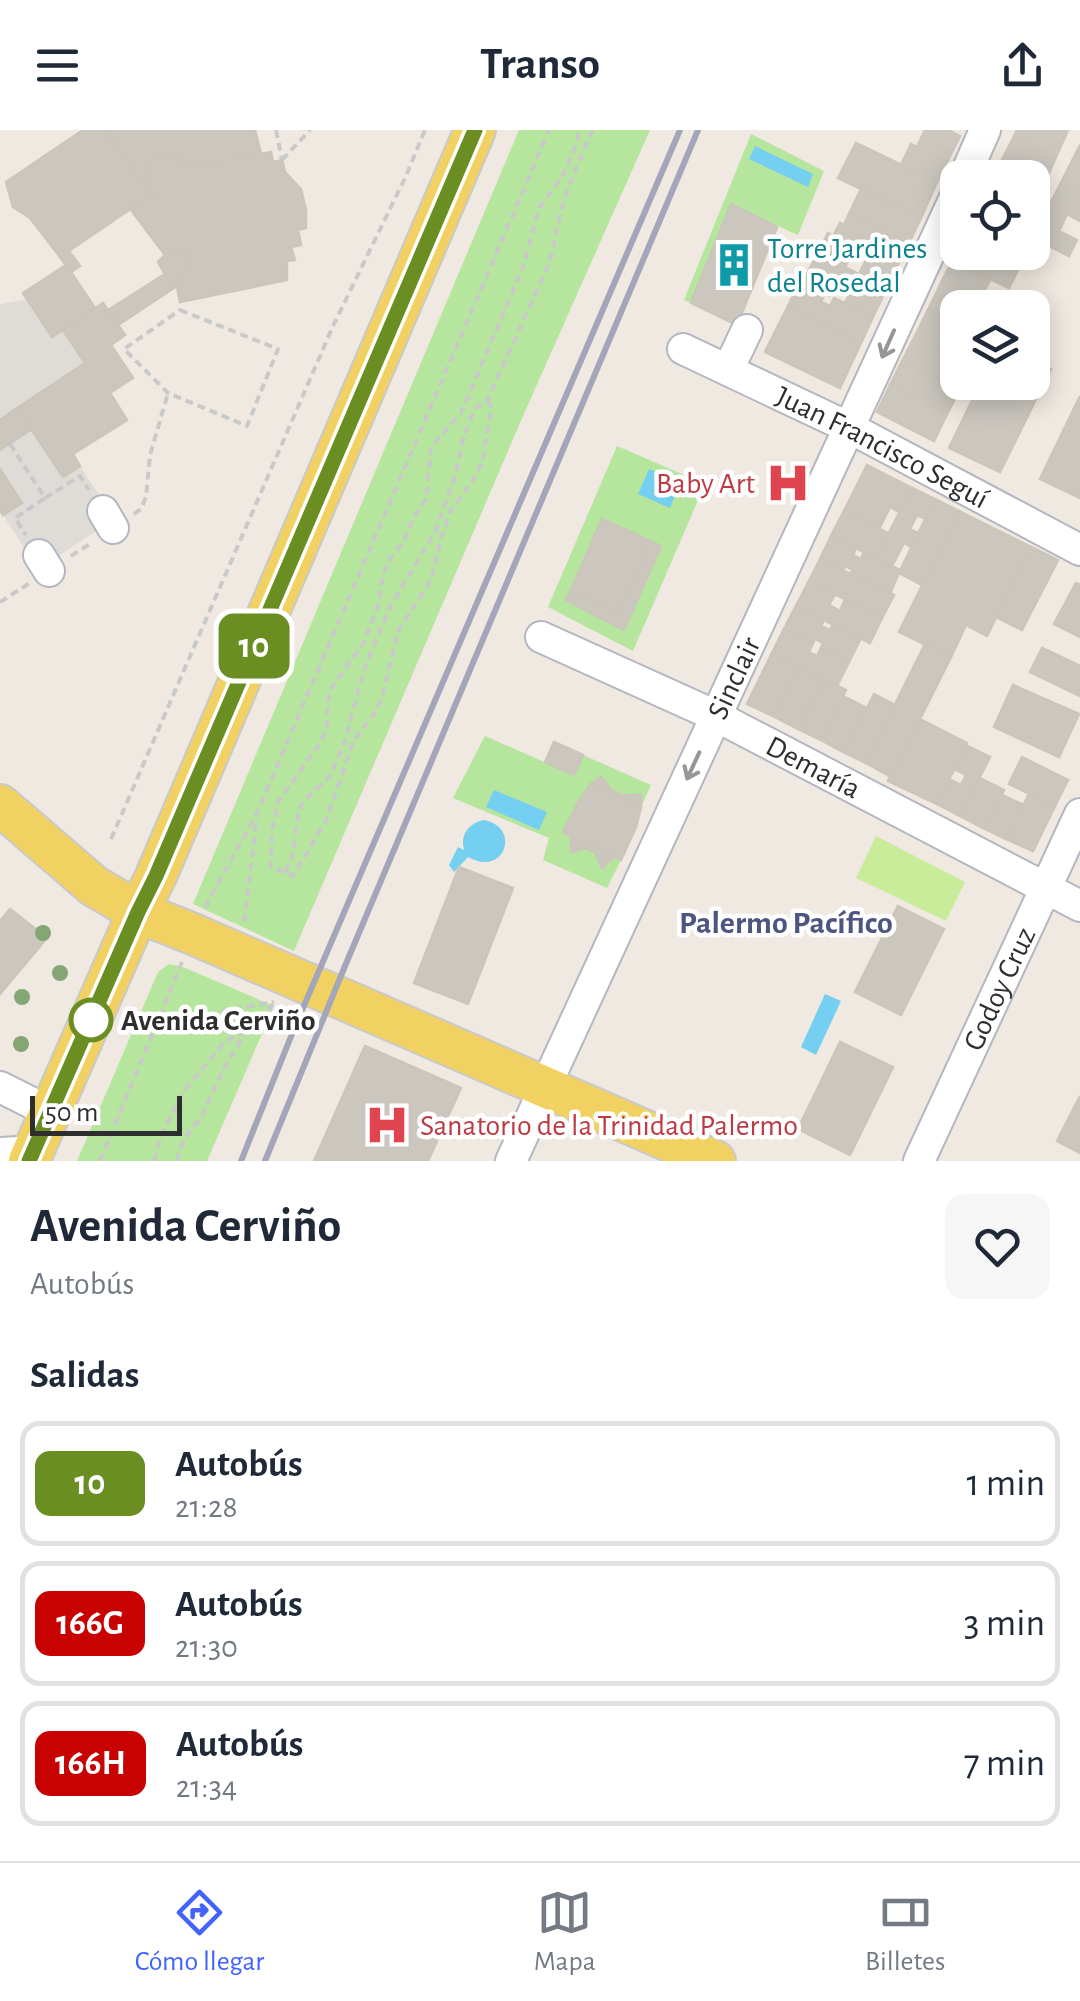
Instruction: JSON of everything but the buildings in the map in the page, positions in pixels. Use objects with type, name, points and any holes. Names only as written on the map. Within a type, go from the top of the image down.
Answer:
[{"type":"main road","points":[[21,1155],[50,1112],[156,876],[474,130]]},
{"type":"main road","points":[[0,805],[94,886],[138,912],[198,923],[715,1161]]},
{"type":"street","points":[[972,160],[985,130]]},
{"type":"street","name":"Sinclair","points":[[510,1161],[940,230]]},
{"type":"street","points":[[728,370],[747,330]]},
{"type":"street","name":"Juan Francisco Seguí","points":[[683,349],[850,428],[1080,550]]},
{"type":"street","name":"Demaría","points":[[541,637],[716,716],[1080,906]]},
{"type":"street","name":"Godoy Cruz","points":[[919,1161],[1080,814]]},
{"type":"street","points":[[0,1087],[50,1112]]},
{"type":"path","points":[[276,130],[282,160],[310,130]]},
{"type":"path","points":[[111,839],[333,326],[425,130]]},
{"type":"path","points":[[100,1161],[198,923],[258,814],[548,130]]},
{"type":"path","points":[[487,401],[491,412],[482,463],[451,510],[430,580],[398,631],[382,698],[353,742],[326,821],[293,876],[271,867],[272,829],[278,802],[320,742],[327,726],[332,687],[364,642],[378,605],[384,571],[426,499],[430,447],[461,413],[523,267],[539,208],[563,174],[579,130]]},
{"type":"path","points":[[286,872],[299,809],[330,776],[350,727],[364,669],[390,606],[436,530],[475,408],[487,401],[554,252],[561,211],[593,130]]},
{"type":"path","points":[[180,310],[278,349],[247,426],[168,393],[124,349],[180,310]]},
{"type":"path","points":[[142,509],[150,455],[168,393]]},
{"type":"path","points":[[10,444],[45,498]]},
{"type":"path","points":[[44,563],[15,518],[80,476],[108,520]]},
{"type":"path","points":[[242,936],[258,814]]},
{"type":"path","points":[[154,1161],[164,1129],[183,1092],[220,1046],[261,1021],[274,1002],[157,1024]]},
{"type":"path","points":[[177,1161],[190,1129],[201,1118],[245,1033]]},
{"type":"green space","points":[[519,130],[650,130],[294,951],[193,904]]},
{"type":"green space","points":[[751,134],[824,171],[798,235],[731,205],[691,303],[684,300]]},
{"type":"green space","points":[[617,446],[705,484],[633,651],[548,607]],"holes":[[[602,519],[661,547],[624,629],[567,600]]]},
{"type":"green space","points":[[485,736],[574,775],[583,755],[651,785],[641,807],[641,795],[618,792],[601,777],[585,792],[563,831],[571,836],[571,852],[586,848],[595,853],[602,868],[613,857],[621,860],[607,888],[543,860],[549,838],[453,798]]},
{"type":"green space","points":[[876,836],[965,882],[946,921],[856,878]]},
{"type":"green space","points":[[169,964],[274,1006],[207,1161],[77,1161],[158,972]]},
{"type":"shaded area","points":[[27,299],[53,336],[63,330],[85,363],[0,420],[0,304]]},
{"type":"shaded area","points":[[32,429],[62,476],[80,466],[107,507],[105,525],[51,561],[32,560],[3,515],[22,502],[0,469],[0,450]]},
{"type":"water","points":[[755,146],[813,174],[808,187],[749,159]]},
{"type":"water","points":[[649,469],[680,483],[670,508],[638,494]]},
{"type":"water","points":[[494,790],[547,812],[539,830],[486,807]]},
{"type":"water","points":[[483,820],[502,831],[504,849],[491,861],[468,857],[454,872],[449,865],[458,847],[464,850],[466,831]]},
{"type":"water","points":[[825,994],[841,1001],[816,1055],[801,1047]]},
{"type":"railway","points":[[241,1161],[680,130]]},
{"type":"railway","points":[[265,1161],[698,130]]},
{"type":"bus line","name":"10","points":[[29,1161],[156,876],[475,130]]},
{"type":"place","name":"Torre Jardines del Rosedal","points":[[734,265]]},
{"type":"place","name":"Baby Art","points":[[788,483]]},
{"type":"place","name":"Avenida Cerviño","points":[[91,1020]]},
{"type":"place","name":"Sanatorio de la Trinidad Palermo","points":[[387,1125]]},
{"type":"district","name":"Palermo Pacífico","points":[[786,922]]}]
